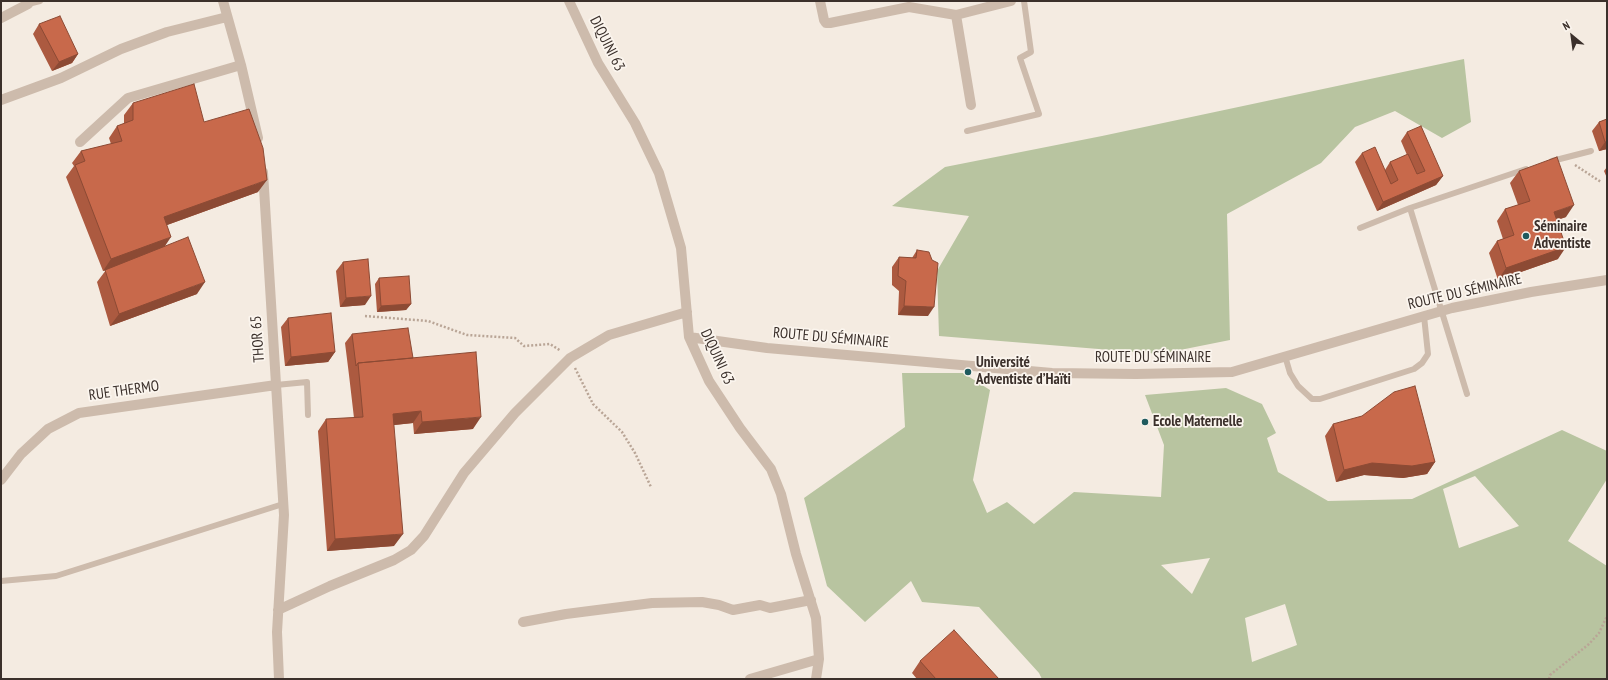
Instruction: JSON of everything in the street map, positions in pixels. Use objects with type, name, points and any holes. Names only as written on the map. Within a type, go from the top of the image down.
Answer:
[{"type":"street","points":[[223,1],[241,65],[260,149]]},
{"type":"street","name":"DIQUINI 63","points":[[569,1],[598,63],[635,123],[660,173],[681,248],[689,337],[709,382],[740,428],[771,469],[781,494],[796,554],[811,600],[818,636],[819,659],[816,679]]},
{"type":"street","points":[[820,1],[826,23],[908,4],[956,15],[1011,1]]},
{"type":"street","points":[[1,18],[28,2]]},
{"type":"street","points":[[956,15],[971,105]]},
{"type":"street","points":[[1,100],[61,78],[121,49],[167,32],[227,17]]},
{"type":"street","points":[[80,142],[128,98],[241,65]]},
{"type":"street","name":"THOR 65","points":[[262,163],[284,515],[277,632],[279,679]]},
{"type":"street","name":"ROUTE DU SÉMINAIRE","points":[[689,337],[767,348],[1052,372],[1136,374],[1232,372],[1441,311],[1531,292],[1607,280]]},
{"type":"street","points":[[278,610],[330,586],[394,560],[411,550],[424,536],[464,473],[515,413],[570,358],[609,335],[687,312]]},
{"type":"street","name":"RUE THERMO","points":[[1,480],[21,454],[48,429],[79,413],[276,385]]},
{"type":"street","points":[[523,622],[566,614],[652,603],[702,602],[719,605],[732,610],[760,605],[770,608],[811,600]]},
{"type":"street","points":[[750,679],[819,659]]},
{"type":"lane","points":[[28,2],[40,1]]},
{"type":"lane","points":[[967,131],[1039,114],[1020,58],[1031,52],[1024,1]]},
{"type":"lane","points":[[1548,162],[1591,151]]},
{"type":"lane","points":[[1360,228],[1410,208],[1534,167]]},
{"type":"lane","points":[[1410,208],[1467,394]]},
{"type":"lane","points":[[1285,356],[1290,373],[1298,386],[1312,399],[1320,399],[1414,369],[1422,363],[1428,354],[1424,316]]},
{"type":"lane","points":[[276,385],[307,382],[308,415]]},
{"type":"lane","points":[[1,581],[56,576],[283,504]]},
{"type":"path","points":[[1563,157],[1601,182]]},
{"type":"path","points":[[365,316],[428,321],[467,335],[515,338],[524,346],[550,344],[570,358],[593,404],[622,432],[635,453],[650,487]]},
{"type":"path","points":[[1549,679],[1550,675],[1589,644],[1599,633],[1607,616]]},
{"type":"green space","points":[[1464,59],[1471,122],[1442,138],[1395,111],[1355,127],[1321,163],[1227,214],[1230,340],[1160,354],[939,336],[937,271],[969,216],[892,206],[945,167],[1102,136]]},
{"type":"green space","points":[[902,373],[963,373],[990,390],[973,480],[987,513],[1007,502],[1034,524],[1074,492],[1161,497],[1164,445],[1145,395],[1226,388],[1262,404],[1276,433],[1267,438],[1278,472],[1328,501],[1412,499],[1562,430],[1607,451],[1607,479],[1568,541],[1607,566],[1607,679],[1042,679],[1039,673],[979,607],[922,602],[911,581],[865,622],[827,586],[804,498],[905,427]],"holes":[[[1475,476],[1519,526],[1459,548],[1443,489]],[[1210,558],[1192,594],[1161,565]],[[1285,604],[1297,645],[1252,662],[1245,618]]]},
{"type":"building","points":[[60,16],[78,54],[59,62],[39,24]]},
{"type":"building","points":[[194,84],[204,122],[249,109],[263,148],[267,180],[164,217],[171,237],[111,259],[75,165],[85,161],[81,151],[122,141],[117,126],[133,120],[133,103]]},
{"type":"building","points":[[1607,119],[1607,142],[1605,142],[1599,122]]},
{"type":"building","points":[[1421,126],[1443,176],[1383,202],[1362,153],[1375,147],[1391,184],[1398,180],[1390,162],[1408,154],[1417,174],[1425,171],[1407,132]]},
{"type":"building","name":"Séminaire Adventiste","points":[[1557,157],[1574,205],[1554,212],[1566,247],[1506,268],[1497,241],[1514,235],[1505,209],[1530,201],[1519,171]]},
{"type":"building","points":[[188,237],[205,282],[119,314],[105,270]]},
{"type":"building","points":[[917,250],[929,252],[932,260],[938,263],[934,307],[904,306],[906,281],[898,276],[899,257],[916,258]]},
{"type":"building","points":[[368,259],[371,296],[346,298],[343,262]]},
{"type":"building","points":[[409,276],[411,304],[381,306],[379,278]]},
{"type":"building","points":[[331,313],[335,352],[291,357],[288,318]]},
{"type":"building","points":[[408,328],[413,358],[358,363],[356,366],[352,334]]},
{"type":"building","points":[[476,352],[481,417],[422,422],[421,411],[393,414],[403,534],[335,539],[326,419],[363,417],[358,363]]},
{"type":"building","points":[[1415,386],[1435,462],[1412,466],[1372,463],[1344,470],[1333,424],[1362,416],[1394,392]]},
{"type":"building","points":[[954,630],[999,679],[936,679],[920,661]]},
{"type":"place","name":"Séminaire Adventiste","points":[[1526,236]]},
{"type":"place","name":"Université Adventiste d’Haïti","points":[[968,372]]},
{"type":"place","name":"Ecole Maternelle","points":[[1145,422]]}]
